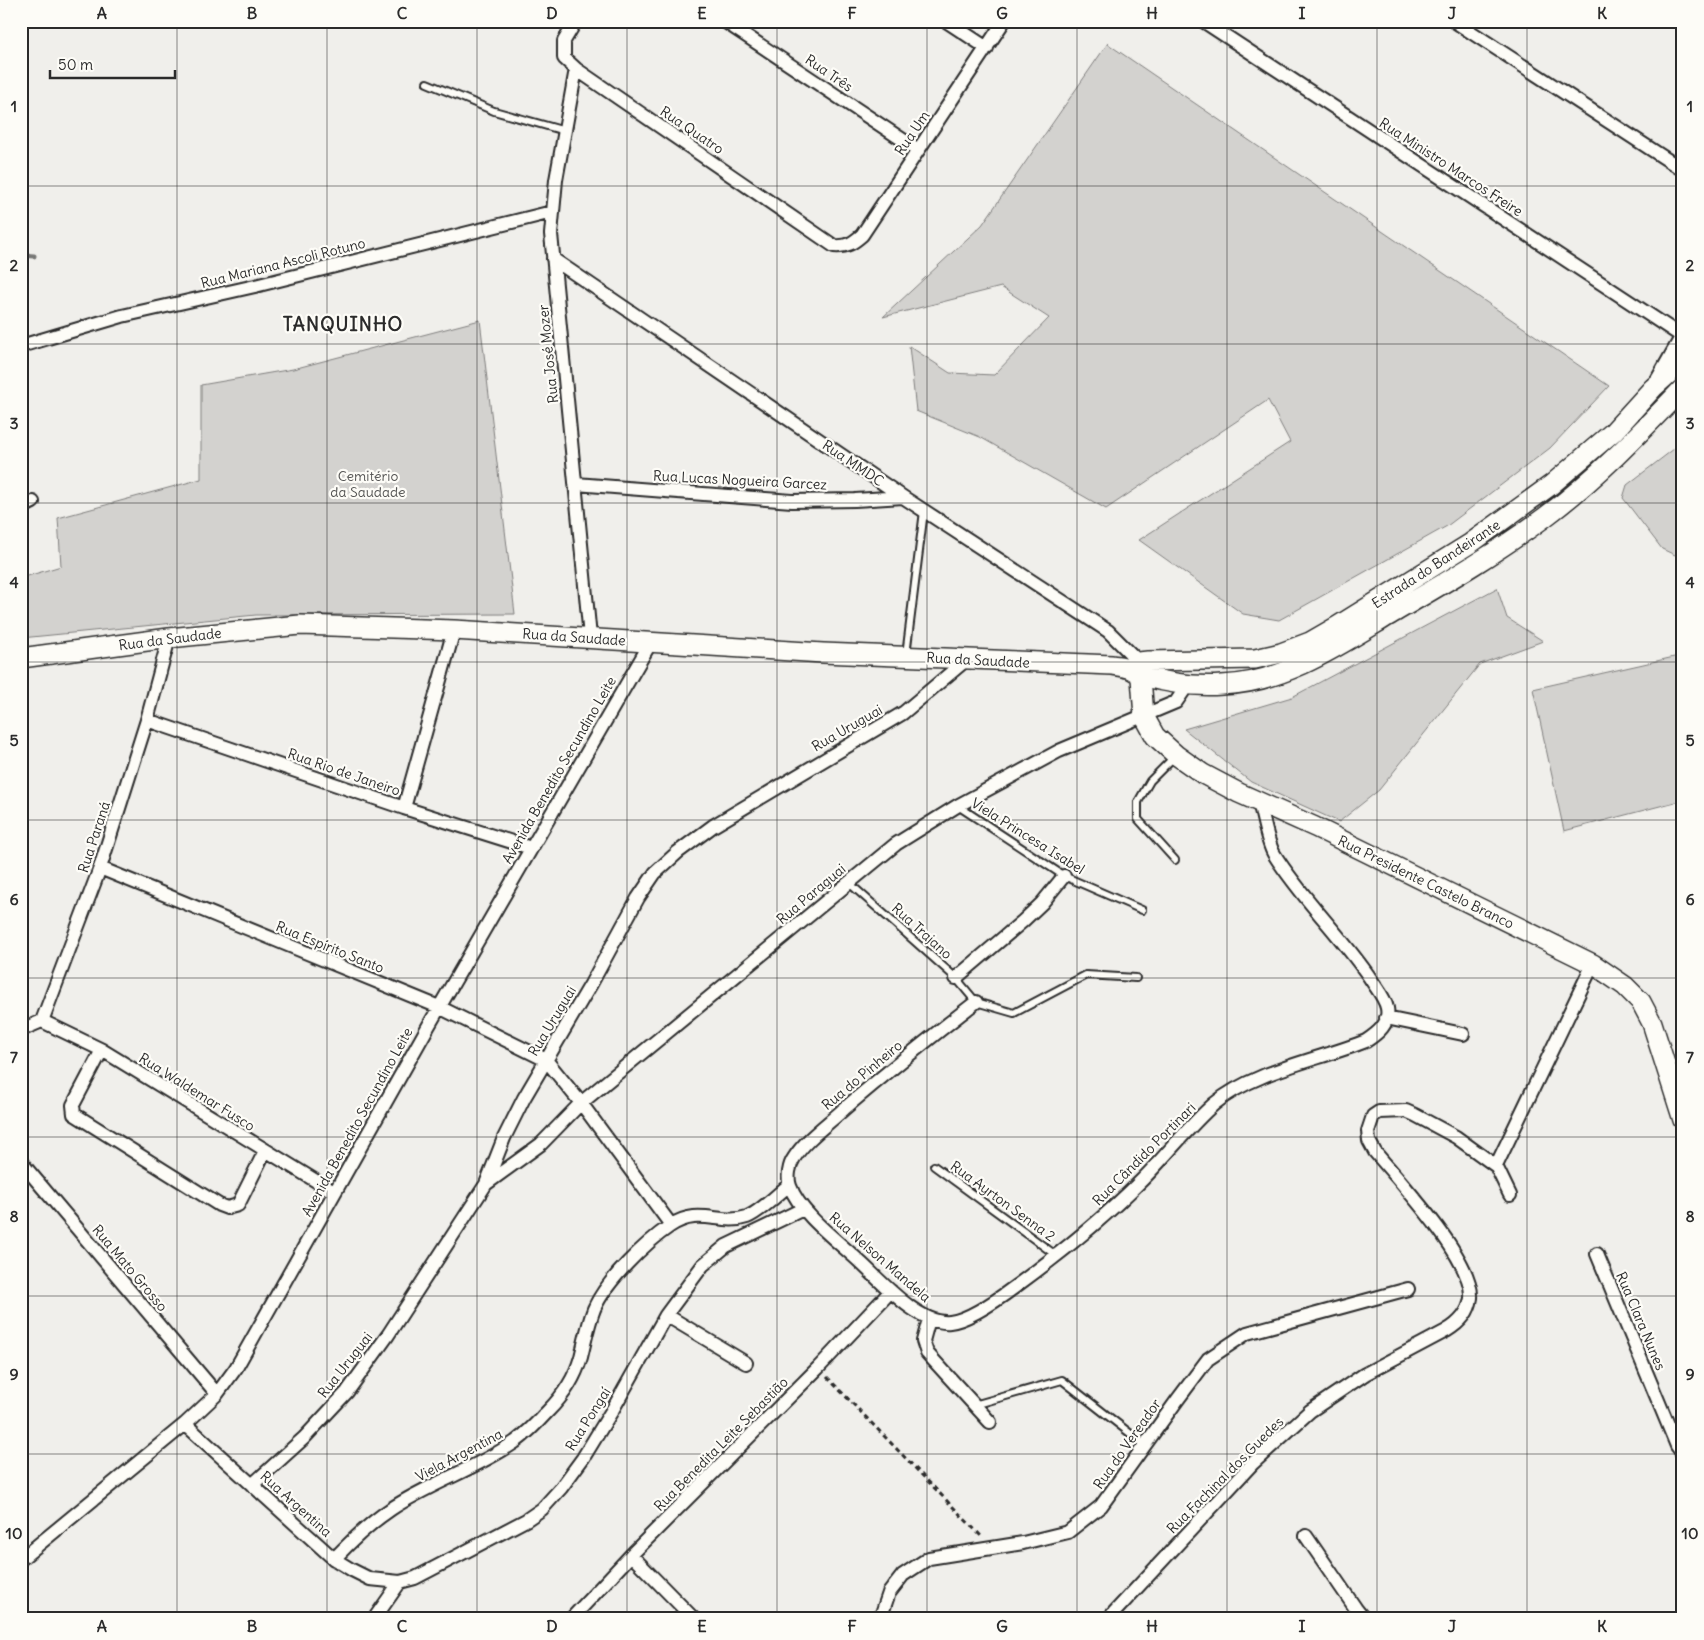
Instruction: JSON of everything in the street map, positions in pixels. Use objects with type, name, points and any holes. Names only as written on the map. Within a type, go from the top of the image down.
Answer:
[{"type":"main road","name":"Estrada do Bandeirante","points":[[1136,668],[1255,659],[1281,653],[1310,642],[1336,628],[1471,543],[1551,485],[1613,432],[1653,388],[1683,361]]},
{"type":"main road","name":"Estrada do Bandeirante","points":[[1136,668],[1188,683],[1223,686],[1249,682],[1287,672],[1345,642],[1479,562],[1545,517],[1581,488],[1631,442],[1683,388]]},
{"type":"main road","name":"Rua da Saudade","points":[[21,658],[169,638],[300,625],[454,630],[823,653],[1136,668]]},
{"type":"main road","name":"Rua Presidente Castelo Branco","points":[[1136,668],[1144,716],[1155,736],[1176,755],[1204,774],[1259,802],[1316,827],[1593,964],[1625,986],[1641,1002],[1652,1023],[1683,1120]]},
{"type":"street","name":"Rua Três","points":[[724,21],[918,150]]},
{"type":"street","points":[[946,21],[987,48]]},
{"type":"street","name":"Rua Um","points":[[834,246],[844,246],[854,242],[862,235],[1004,21]]},
{"type":"street","name":"Rua Ministro Marcos Freire","points":[[1203,21],[1682,336]]},
{"type":"street","points":[[1454,21],[1683,170]]},
{"type":"street","name":"Rua Quatro","points":[[575,23],[564,41],[564,58],[576,69],[834,246]]},
{"type":"street","name":"Rua José Mozer","points":[[576,69],[556,180],[551,234],[590,637]]},
{"type":"street","name":"Rua Mariana Ascoli Rotuno","points":[[21,346],[122,316],[255,286],[552,212]]},
{"type":"street","name":"Rua MMDC","points":[[553,259],[903,497],[1108,631],[1118,639],[1136,668]]},
{"type":"street","points":[[1653,388],[1682,336]]},
{"type":"street","name":"Rua Lucas Nogueira Garcez","points":[[576,484],[792,501],[903,497]]},
{"type":"street","points":[[404,808],[454,630]]},
{"type":"street","name":"Rua Paraná","points":[[42,1021],[100,868],[147,720],[169,638]]},
{"type":"street","name":"Avenida Benedito Secundino Leite","points":[[21,1559],[185,1424],[217,1394],[236,1368],[439,1008],[651,642]]},
{"type":"street","name":"Rua Uruguai","points":[[252,1485],[304,1438],[347,1392],[388,1335],[486,1184],[504,1138],[546,1060],[592,984],[638,898],[654,873],[713,826],[903,713],[966,660]]},
{"type":"street","name":"Rua Paraguai","points":[[486,1184],[540,1144],[581,1103],[896,844],[956,806],[1059,751],[1176,702],[1188,683]]},
{"type":"street","name":"Rua Rio de Janeiro","points":[[147,720],[404,808],[531,848]]},
{"type":"street","points":[[1259,802],[1272,851],[1296,886],[1358,960],[1384,1001],[1387,1009],[1386,1018],[1463,1034]]},
{"type":"street","name":"Rua Espírito Santo","points":[[100,868],[439,1008],[546,1060]]},
{"type":"street","points":[[956,978],[1024,921],[1064,876]]},
{"type":"street","points":[[1496,1166],[1593,964]]},
{"type":"street","name":"Rua do Pinheiro","points":[[789,1185],[789,1172],[792,1160],[800,1149],[901,1061],[976,1002]]},
{"type":"street","name":"Rua Cândido Portinari","points":[[929,1319],[950,1322],[975,1312],[996,1300],[1057,1256],[1110,1211],[1215,1104],[1264,1076],[1366,1041],[1379,1032],[1386,1018]]},
{"type":"street","points":[[21,1030],[42,1021]]},
{"type":"street","name":"Rua Waldemar Fusco","points":[[42,1021],[102,1050],[334,1192]]},
{"type":"street","points":[[102,1050],[73,1105],[74,1114],[219,1205],[227,1208],[238,1205],[265,1151]]},
{"type":"street","points":[[546,1060],[581,1103],[671,1225]]},
{"type":"street","name":"Rua Fachinal dos Guedes","points":[[1108,1619],[1253,1463],[1310,1411],[1364,1374],[1458,1324],[1466,1312],[1471,1300],[1464,1269],[1451,1247],[1368,1141],[1368,1131],[1373,1116],[1379,1112],[1406,1111],[1456,1138],[1496,1166],[1510,1195]]},
{"type":"street","name":"Rua Mato Grosso","points":[[21,1162],[217,1394]]},
{"type":"street","name":"Rua Nelson Mandela","points":[[789,1185],[803,1209],[891,1291],[915,1311],[929,1319],[922,1341],[927,1353],[990,1422]]},
{"type":"street","name":"Viela Argentina","points":[[334,1559],[356,1536],[392,1508],[480,1464],[516,1441],[548,1412],[569,1387],[580,1360],[594,1309],[610,1283],[627,1264],[671,1225],[690,1216],[730,1219],[748,1217],[789,1185]]},
{"type":"street","name":"Rua Pongaí","points":[[400,1582],[415,1578],[526,1520],[542,1509],[583,1458],[666,1315],[703,1265],[726,1246],[803,1209]]},
{"type":"street","name":"Rua Clara Nunes","points":[[1597,1254],[1681,1447]]},
{"type":"street","name":"Rua do Vereador","points":[[880,1619],[889,1592],[903,1576],[929,1558],[1023,1543],[1068,1532],[1101,1506],[1208,1359],[1247,1333],[1408,1289]]},
{"type":"street","name":"Rua Benedita Leite Sebastião","points":[[571,1619],[631,1555],[818,1368],[891,1291]]},
{"type":"street","points":[[666,1315],[746,1363]]},
{"type":"street","name":"Rua Argentina","points":[[185,1424],[334,1559],[370,1579],[400,1582]]},
{"type":"street","points":[[1306,1536],[1364,1619]]},
{"type":"street","points":[[631,1555],[694,1619]]},
{"type":"street","points":[[374,1619],[400,1582]]},
{"type":"lane","points":[[427,83],[494,111],[565,131]]},
{"type":"lane","points":[[906,656],[924,510]]},
{"type":"lane","points":[[1175,860],[1138,819],[1138,802],[1150,781],[1176,755]]},
{"type":"lane","name":"Viela Princesa Isabel","points":[[956,806],[1064,876],[1142,910]]},
{"type":"lane","name":"Rua Trajano","points":[[848,882],[956,978],[976,1002]]},
{"type":"lane","points":[[976,1002],[1014,1013],[1086,975],[1136,978]]},
{"type":"lane","name":"Rua Ayrton Senna 2","points":[[934,1166],[1057,1256]]},
{"type":"lane","points":[[974,1405],[1062,1380],[1145,1445]]},
{"type":"path","points":[[818,1368],[992,1548]]},
{"type":"green space","points":[[1108,43],[1609,386],[1550,448],[1447,526],[1279,620],[1243,614],[1139,540],[1290,442],[1268,400],[1106,509],[980,437],[916,411],[909,346],[950,373],[994,375],[1049,318],[1001,287],[883,317],[982,225]]},
{"type":"green space","name":"Cemitério da Saudade","points":[[480,320],[515,614],[256,615],[21,638],[21,578],[61,566],[58,518],[201,479],[201,385],[293,369]]},
{"type":"green space","points":[[1683,442],[1683,550],[1675,555],[1662,549],[1623,498],[1627,485]]},
{"type":"green space","points":[[1497,588],[1507,618],[1543,641],[1480,664],[1379,790],[1339,822],[1251,782],[1184,729],[1292,697]]},
{"type":"green space","points":[[1683,655],[1683,800],[1564,831],[1533,689]]},
{"type":"waterway","points":[[21,255],[34,256]]},
{"type":"district","name":"TANQUINHO","points":[[343,324]]}]
